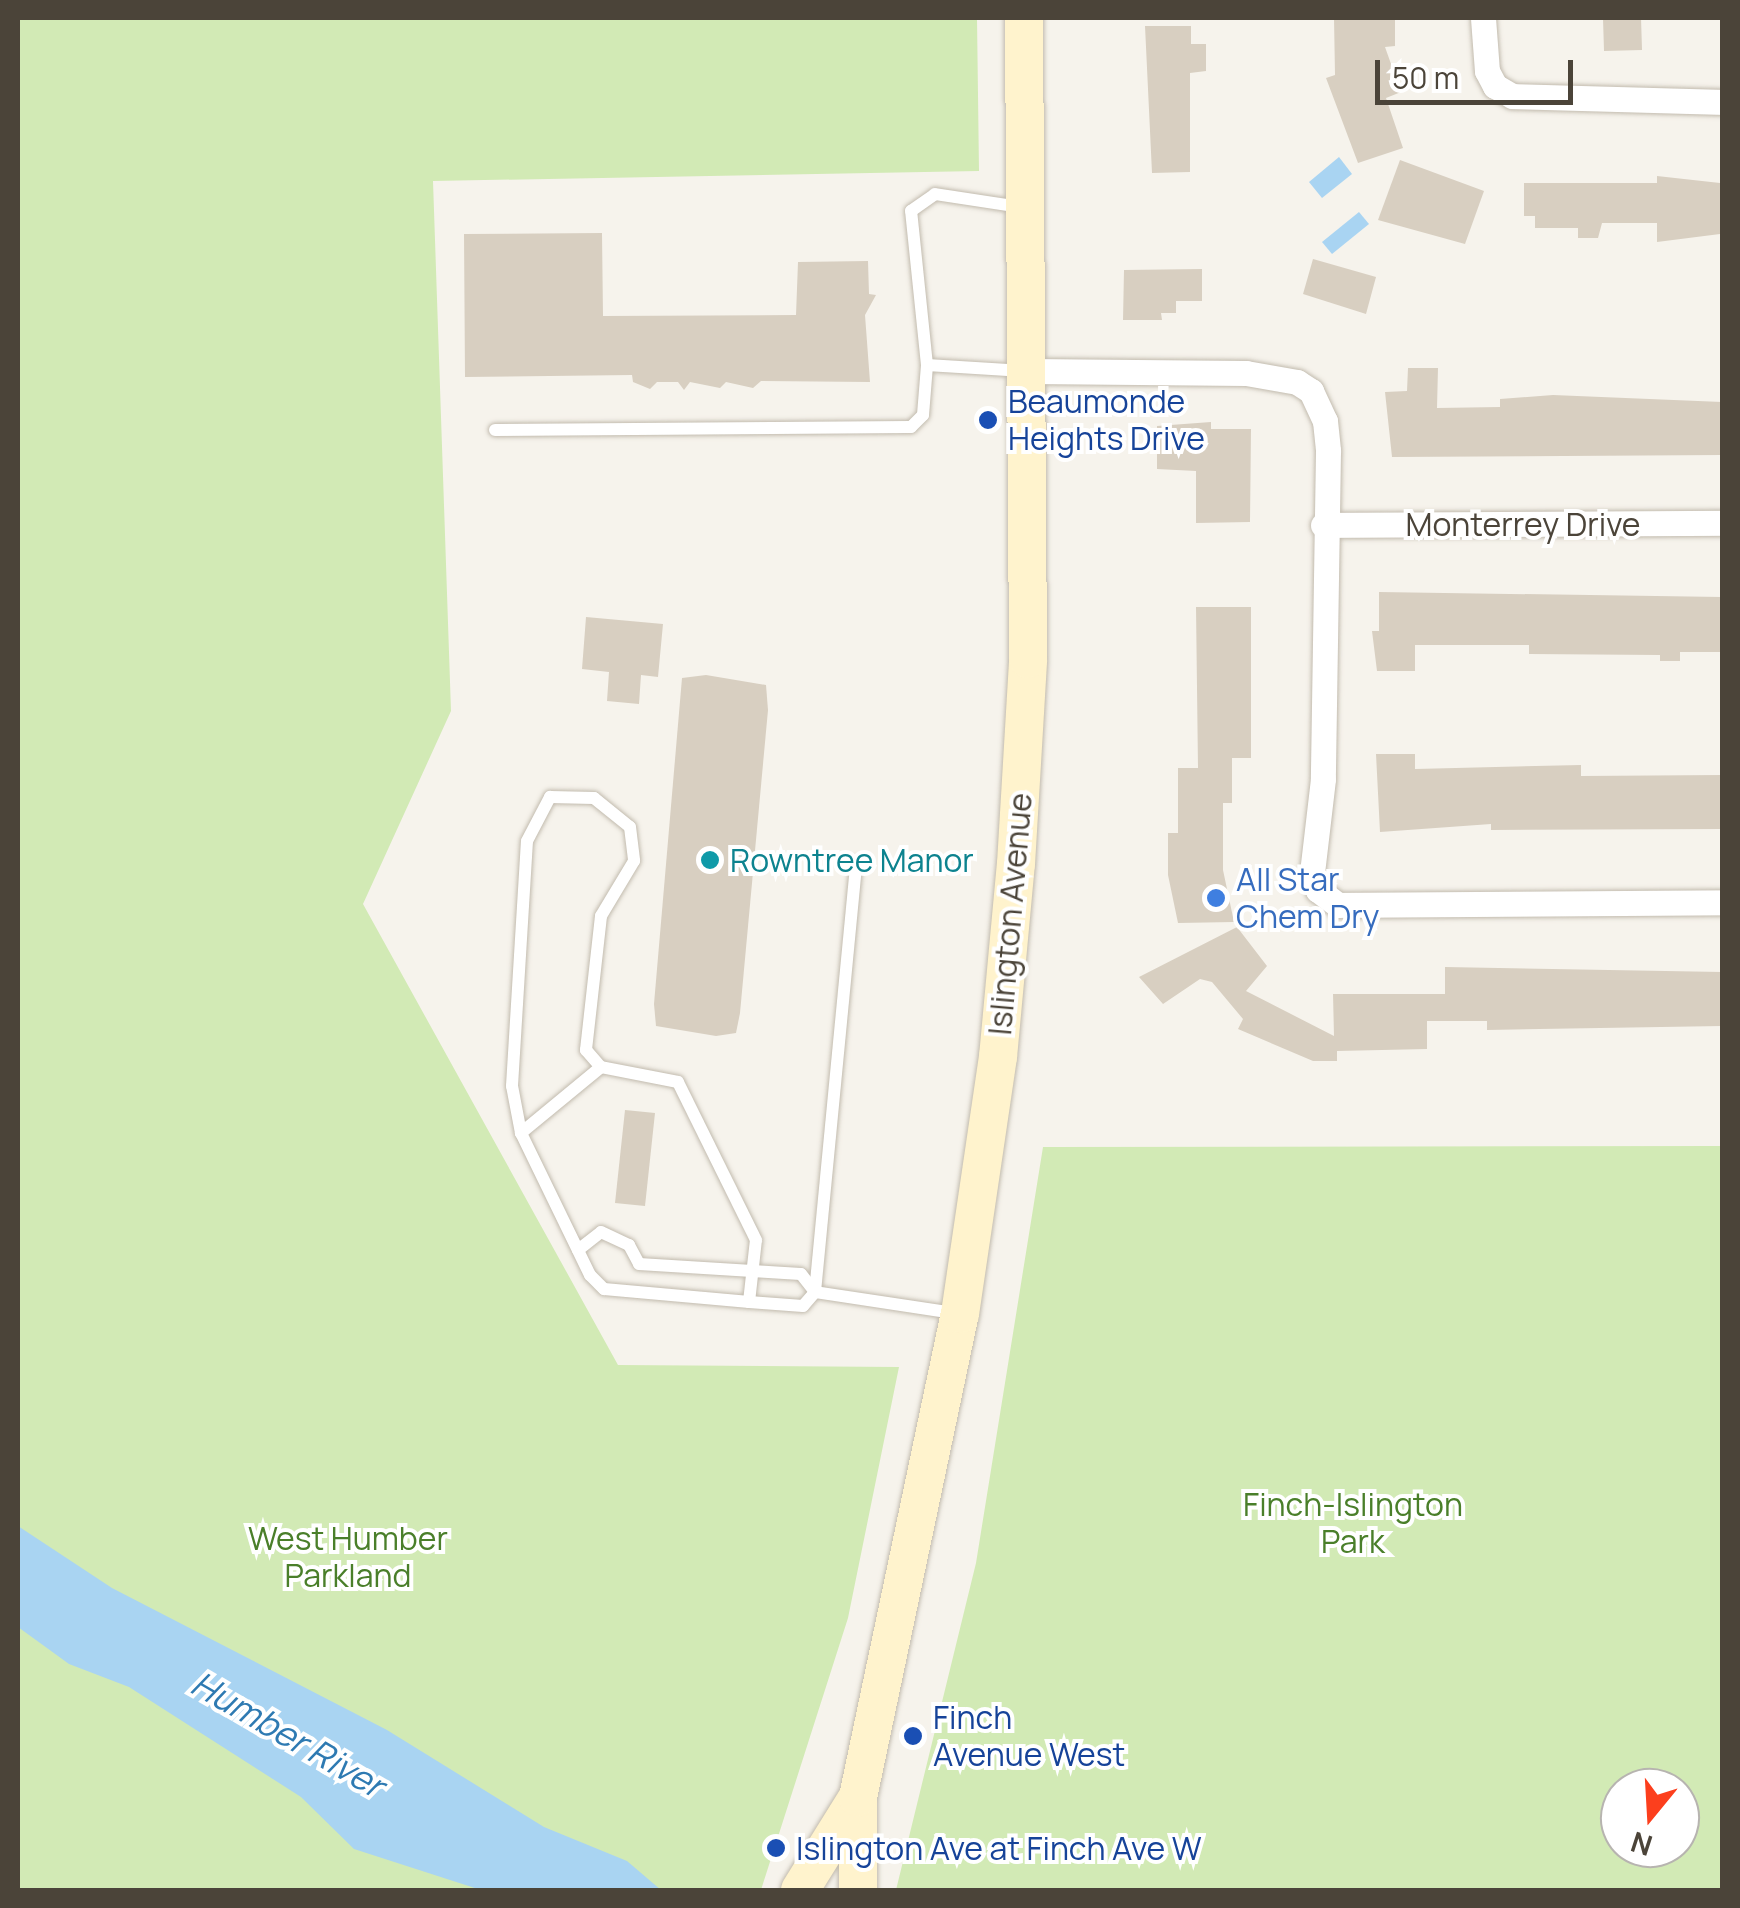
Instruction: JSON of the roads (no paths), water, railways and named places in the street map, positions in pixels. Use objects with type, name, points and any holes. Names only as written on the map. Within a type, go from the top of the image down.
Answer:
[{"type":"main road","name":"Islington Avenue","points":[[858,1890],[858,1797],[960,1314],[998,1057],[1016,864],[1028,659],[1024,18]]},
{"type":"main road","name":"Islington Avenue","points":[[802,1884],[858,1797]]},
{"type":"street","points":[[1483,18],[1488,72],[1494,86],[1512,96],[1722,102]]},
{"type":"street","points":[[1029,371],[1246,372],[1297,382],[1311,391],[1326,420],[1323,779],[1312,872],[1318,890],[1338,906],[1362,910],[1722,902]]},
{"type":"street","name":"Monterrey Drive","points":[[1323,524],[1722,523]]},
{"type":"lane","points":[[495,430],[911,427],[923,415],[927,365],[911,211],[935,194],[1024,208]]},
{"type":"lane","points":[[927,365],[1029,371]]},
{"type":"lane","points":[[748,1302],[756,1240],[678,1082],[601,1067],[586,1050],[601,916],[634,861],[630,827],[594,798],[550,798],[527,841],[512,1086],[521,1132],[578,1250],[604,1289],[748,1302],[802,1306],[815,1292],[856,863]]},
{"type":"lane","points":[[521,1132],[601,1067]]},
{"type":"lane","points":[[578,1250],[602,1232],[628,1245],[640,1264],[801,1274],[815,1292],[960,1314]]},
{"type":"water","points":[[1339,157],[1352,174],[1322,198],[1309,182]]},
{"type":"water","points":[[1359,212],[1369,224],[1332,254],[1322,242]]},
{"type":"water","name":"Humber River","points":[[18,1526],[112,1588],[387,1730],[544,1827],[627,1861],[661,1890],[481,1890],[354,1849],[301,1797],[129,1687],[69,1664],[18,1627]]},
{"type":"place","name":"Beaumonde Heights Drive","points":[[988,420]]},
{"type":"place","name":"Rowntree Manor","points":[[710,860]]},
{"type":"place","name":"All Star Chem Dry","points":[[1216,898]]},
{"type":"place","name":"Finch Avenue West","points":[[913,1736]]},
{"type":"place","name":"Islington Ave at Finch Ave W","points":[[776,1848]]},
{"type":"park label","name":"Finch-Islington Park","points":[[1353,1524]]},
{"type":"park label","name":"West Humber Parkland","points":[[348,1558]]}]
